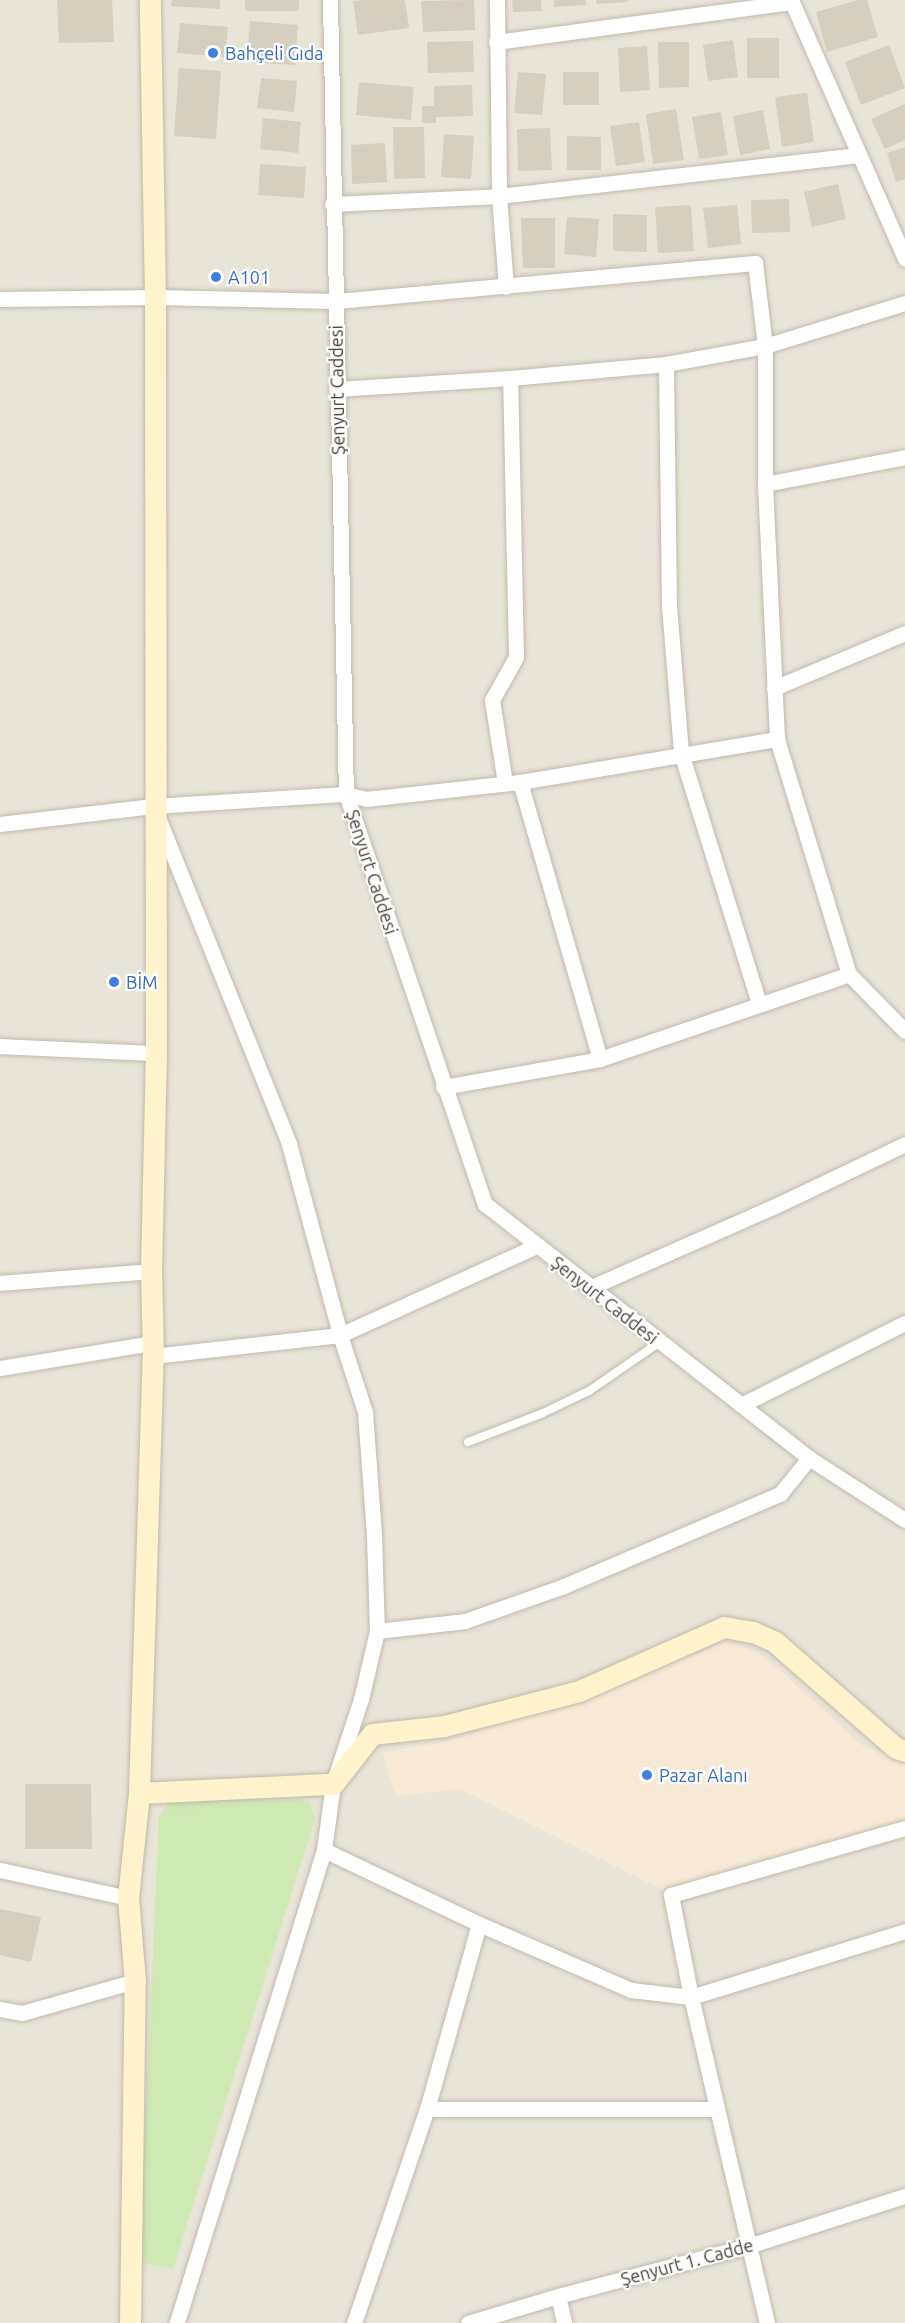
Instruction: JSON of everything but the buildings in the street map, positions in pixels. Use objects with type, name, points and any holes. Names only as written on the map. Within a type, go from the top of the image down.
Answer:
[{"type":"street","points":[[130,2323],[135,1982],[128,1898],[139,1793],[153,1349],[151,1271],[156,1053],[153,806],[155,297],[150,0]]},
{"type":"street","name":"Şenyurt Caddesi","points":[[330,0],[332,204],[346,794],[443,1087],[485,1204],[808,1458],[902,1514]]},
{"type":"street","points":[[497,0],[499,196],[506,287]]},
{"type":"street","points":[[496,42],[791,1],[905,259]]},
{"type":"street","points":[[332,204],[499,196],[859,155]]},
{"type":"street","points":[[0,299],[155,297],[336,301],[755,263],[765,346],[765,484],[777,739],[849,974],[905,1031]]},
{"type":"street","points":[[336,389],[510,378],[666,364],[765,346],[905,303]]},
{"type":"street","points":[[666,364],[669,606],[681,753],[759,1004]]},
{"type":"street","points":[[510,378],[516,657],[492,700],[512,782],[600,1059]]},
{"type":"street","points":[[765,484],[905,457]]},
{"type":"street","points":[[774,688],[905,633]]},
{"type":"street","points":[[0,824],[153,806],[346,794],[366,799],[512,782],[777,739]]},
{"type":"street","points":[[153,806],[288,1144],[340,1335],[365,1412],[374,1536],[377,1630],[361,1699],[333,1784],[324,1850],[177,2323]]},
{"type":"street","points":[[443,1087],[600,1059],[849,974]]},
{"type":"street","points":[[0,1046],[156,1053]]},
{"type":"street","points":[[589,1288],[773,1207],[905,1144]]},
{"type":"street","points":[[0,1368],[153,1349],[340,1335],[536,1246]]},
{"type":"street","points":[[0,1283],[151,1271]]},
{"type":"street","points":[[741,1405],[905,1323]]},
{"type":"street","points":[[377,1630],[465,1621],[564,1586],[780,1494],[808,1458]]},
{"type":"street","points":[[139,1793],[333,1784],[372,1734],[444,1726],[579,1691],[724,1627],[753,1632],[775,1642],[896,1748],[905,1751]]},
{"type":"street","points":[[767,2323],[717,2109],[671,1895],[905,1828]]},
{"type":"street","points":[[324,1850],[479,1924],[631,1990],[692,1997],[905,1931]]},
{"type":"street","points":[[0,1870],[128,1898]]},
{"type":"street","points":[[354,2323],[427,2109],[479,1924]]},
{"type":"street","points":[[0,2009],[22,2013],[135,1982]]},
{"type":"street","points":[[427,2109],[717,2109]]},
{"type":"street","name":"Şenyurt 1. Cadde","points":[[468,2323],[558,2296],[750,2245],[905,2196]]},
{"type":"street","points":[[558,2296],[564,2323]]},
{"type":"lane","points":[[468,1442],[543,1413],[581,1395],[611,1378],[660,1342]]},
{"type":"shaded area","points":[[0,0],[905,0],[905,2323],[0,2323]]},
{"type":"shaded area","name":"Pazar Alanı","points":[[722,1643],[744,1647],[765,1657],[863,1746],[905,1762],[905,1824],[669,1893],[460,1789],[396,1796],[382,1753],[457,1739],[626,1681]]},
{"type":"green space","points":[[300,1799],[310,1803],[315,1819],[173,2269],[139,2262],[159,1817],[168,1803]]},
{"type":"place","name":"Bahçeli Gıda","points":[[213,53]]},
{"type":"place","name":"A101","points":[[216,277]]},
{"type":"place","name":"BİM","points":[[114,982]]},
{"type":"place","name":"Pazar Alanı","points":[[647,1775]]}]
